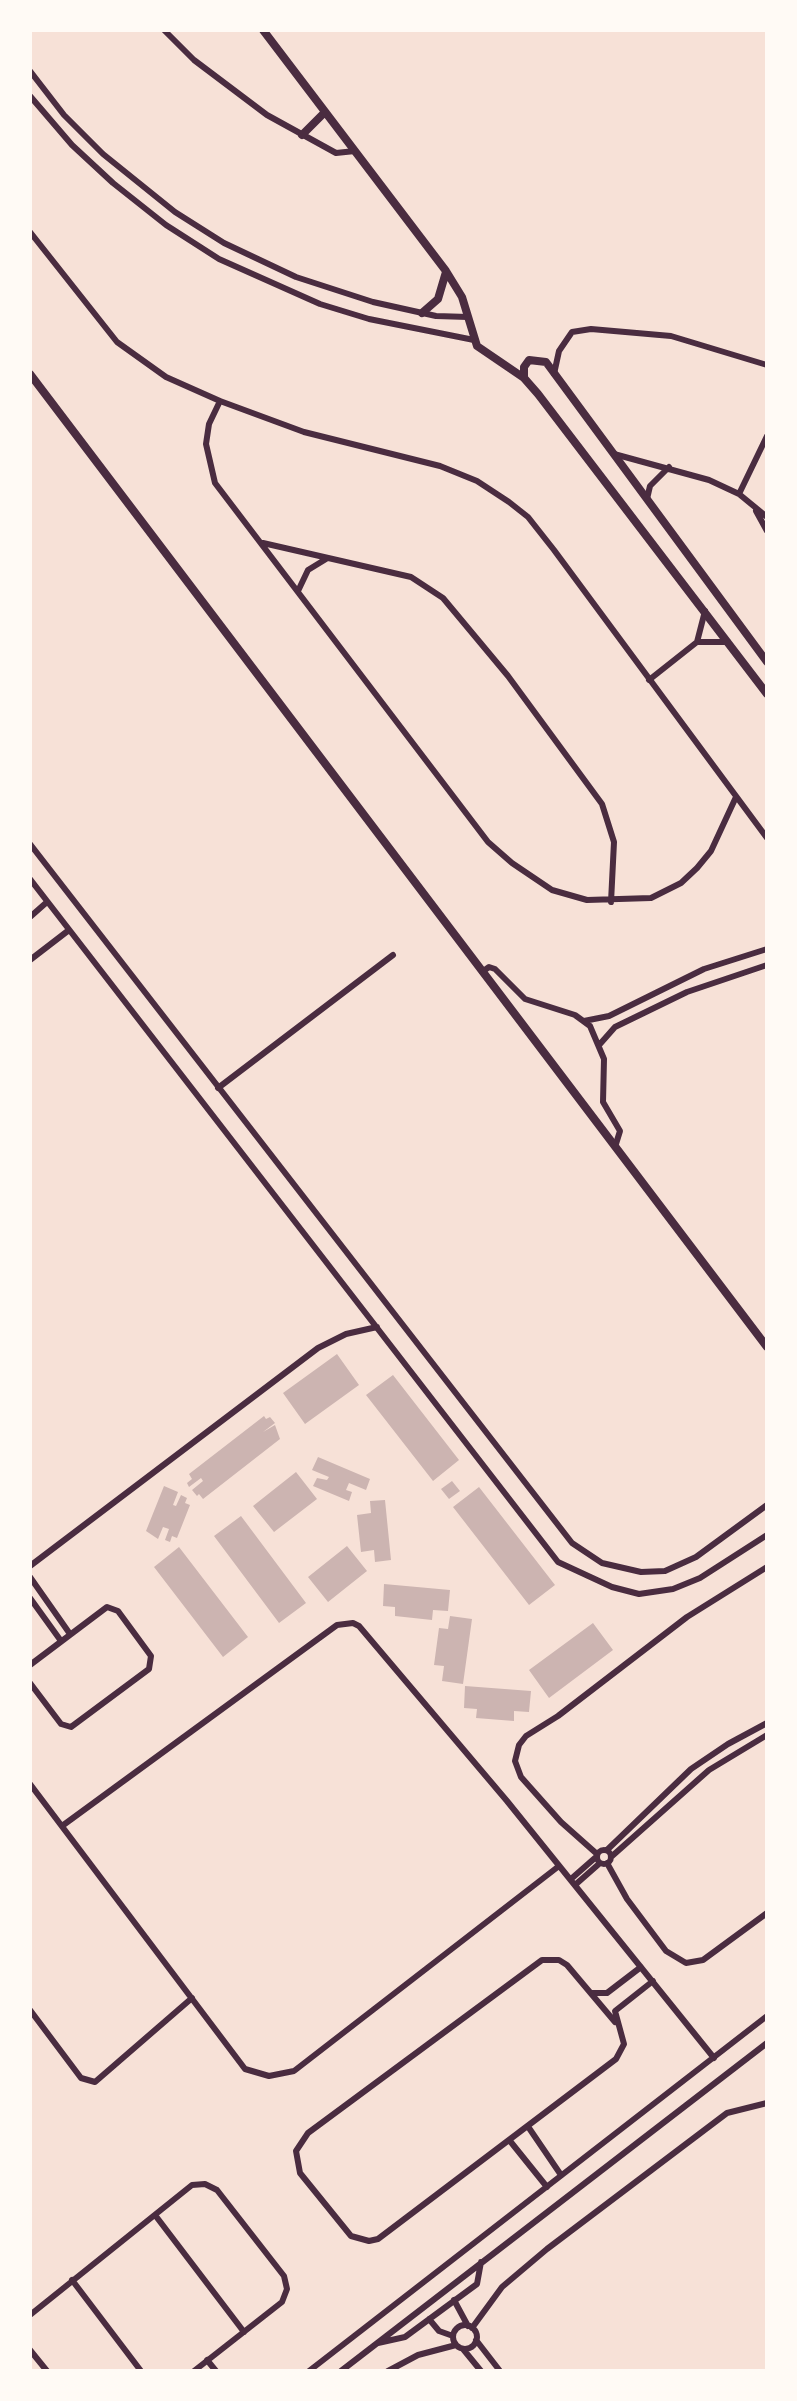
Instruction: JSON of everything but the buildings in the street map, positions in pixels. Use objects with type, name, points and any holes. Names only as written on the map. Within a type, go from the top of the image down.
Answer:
[{"type":"street","points":[[164,30],[216,78],[302,135],[336,153],[355,151]]},
{"type":"street","points":[[263,30],[446,271],[462,297],[474,340],[487,356],[524,378],[767,694]]},
{"type":"street","points":[[30,71],[82,134],[146,190],[199,228],[269,266],[326,288],[422,313],[468,317]]},
{"type":"street","points":[[31,101],[72,145],[137,201],[191,242],[265,282],[369,319],[474,340]]},
{"type":"street","points":[[302,135],[325,112]]},
{"type":"street","points":[[137,201],[146,190]]},
{"type":"street","points":[[30,232],[105,328],[129,353],[166,377],[220,401],[314,435],[440,466],[493,490],[528,517],[767,838]]},
{"type":"street","points":[[422,313],[442,293],[446,271]]},
{"type":"street","points":[[554,374],[559,351],[572,332],[591,329],[671,336],[767,365]]},
{"type":"street","points":[[524,378],[529,360],[546,362],[767,662]]},
{"type":"street","points":[[30,374],[767,1347]]},
{"type":"street","points":[[220,401],[207,434],[208,464],[215,483],[488,842],[552,890],[587,900],[611,902],[651,898],[681,883],[711,851],[736,797]]},
{"type":"street","points":[[739,494],[767,436]]},
{"type":"street","points":[[611,453],[669,467],[739,494],[767,517]]},
{"type":"street","points":[[647,501],[650,486],[669,467]]},
{"type":"street","points":[[754,508],[767,531]]},
{"type":"street","points":[[263,543],[411,577],[435,591],[458,614],[602,804],[614,842],[611,902]]},
{"type":"street","points":[[298,591],[308,570],[327,558]]},
{"type":"street","points":[[649,680],[697,642],[705,611]]},
{"type":"street","points":[[697,642],[729,642]]},
{"type":"street","points":[[30,844],[572,1543],[602,1563],[641,1572],[665,1571],[696,1557],[767,1505]]},
{"type":"street","points":[[30,879],[558,1562],[612,1587],[639,1594],[673,1589],[700,1578],[767,1535]]},
{"type":"street","points":[[30,917],[47,902]]},
{"type":"street","points":[[30,960],[69,930]]},
{"type":"street","points":[[482,972],[489,967],[495,969],[525,999],[584,1021],[609,1016],[704,969],[767,949]]},
{"type":"street","points":[[218,1088],[393,955]]},
{"type":"street","points":[[600,1044],[615,1027],[687,992],[767,965]]},
{"type":"street","points":[[584,1021],[600,1044],[604,1059],[603,1102],[620,1131],[615,1147]]},
{"type":"street","points":[[30,1566],[318,1348],[346,1334],[377,1327]]},
{"type":"street","points":[[767,1567],[687,1617],[519,1745],[515,1761],[521,1777],[570,1832],[603,1857],[627,1899],[666,1951],[686,1963],[703,1960],[767,1913]]},
{"type":"street","points":[[30,1577],[70,1634]]},
{"type":"street","points":[[30,1598],[61,1641]]},
{"type":"street","points":[[30,1665],[102,1609],[113,1608],[148,1650],[149,1669],[71,1727],[61,1724],[30,1683]]},
{"type":"street","points":[[62,1826],[345,1623],[359,1626],[573,1882],[714,2058]]},
{"type":"street","points":[[603,1857],[678,1781],[728,1744],[767,1723]]},
{"type":"street","points":[[573,1882],[686,1789],[734,1753],[767,1735]]},
{"type":"street","points":[[728,1744],[734,1753]]},
{"type":"street","points":[[30,1784],[245,2069],[256,2074],[282,2075],[294,2071],[559,1866]]},
{"type":"street","points":[[559,1960],[615,2022],[624,2044],[616,2059],[529,2128],[386,2233],[369,2241],[351,2236],[300,2173],[296,2151],[308,2133],[534,1964],[559,1960]]},
{"type":"street","points":[[591,1993],[607,1993],[641,1967]]},
{"type":"street","points":[[615,2022],[615,2011],[653,1981]]},
{"type":"street","points":[[622,1982],[633,1996]]},
{"type":"street","points":[[30,2010],[81,2078],[90,2082],[103,2077],[192,1998]]},
{"type":"street","points":[[309,2371],[767,2016]]},
{"type":"street","points":[[341,2371],[767,2043]]},
{"type":"street","points":[[470,2327],[502,2287],[547,2249],[727,2113],[767,2103]]},
{"type":"street","points":[[529,2128],[561,2175]]},
{"type":"street","points":[[510,2141],[547,2187]]},
{"type":"street","points":[[30,2315],[192,2185],[212,2186],[284,2276],[287,2289],[282,2302],[194,2371]]},
{"type":"street","points":[[155,2215],[244,2332]]},
{"type":"street","points":[[378,2343],[405,2337],[477,2284],[481,2262]]},
{"type":"street","points":[[72,2280],[141,2371]]},
{"type":"street","points":[[454,2300],[476,2340],[500,2371]]},
{"type":"street","points":[[429,2319],[439,2331],[453,2336],[481,2371]]},
{"type":"street","points":[[453,2336],[460,2326],[470,2327]]},
{"type":"street","points":[[388,2371],[418,2355],[459,2347],[476,2340]]},
{"type":"street","points":[[30,2350],[47,2371]]},
{"type":"street","points":[[207,2360],[216,2371]]}]
